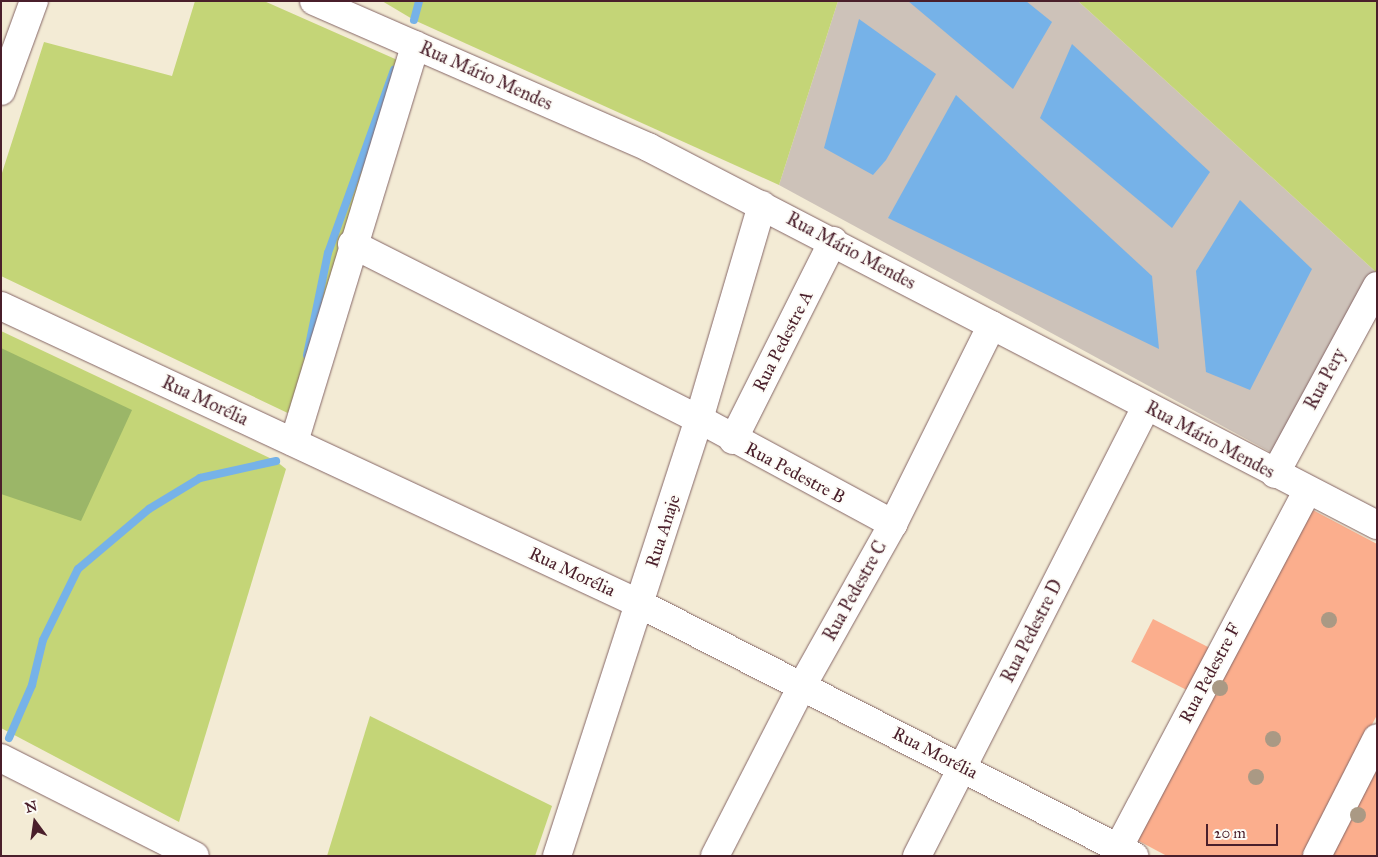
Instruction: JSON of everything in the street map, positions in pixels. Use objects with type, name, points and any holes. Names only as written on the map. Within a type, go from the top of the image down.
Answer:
[{"type":"street","points":[[1,91],[34,1]]},
{"type":"street","name":"Rua Mário Mendes","points":[[314,1],[648,147],[833,241],[1307,491],[1377,525]]},
{"type":"street","points":[[294,442],[352,244],[415,45]]},
{"type":"street","name":"Rua Anaje","points":[[557,856],[699,419],[762,205]]},
{"type":"street","name":"Rua Pedestre A","points":[[733,440],[833,241]]},
{"type":"street","name":"Rua Pedestre B","points":[[352,244],[699,419],[733,440],[893,524]]},
{"type":"street","name":"Rua Pery","points":[[1275,474],[1377,286]]},
{"type":"street","name":"Rua Morélia","points":[[1,306],[640,604],[962,767],[1122,853]]},
{"type":"street","name":"Rua Pedestre C","points":[[715,856],[802,686],[893,524],[992,325]]},
{"type":"street","name":"Rua Pedestre D","points":[[916,856],[1146,406]]},
{"type":"street","name":"Rua Pedestre F","points":[[1122,853],[1307,491]]},
{"type":"street","points":[[1317,856],[1377,738]]},
{"type":"street","points":[[1,758],[195,856]]},
{"type":"shaded area","points":[[838,1],[1078,1],[1376,272],[1272,453],[779,185]]},
{"type":"green space","points":[[195,1],[264,1],[420,70],[294,416],[1,276],[1,176],[44,42],[172,76]]},
{"type":"green space","points":[[382,1],[838,1],[779,185],[414,20]]},
{"type":"green space","points":[[1078,1],[1377,1],[1376,272]]},
{"type":"green space","points":[[1,331],[276,461],[286,469],[179,822],[1,728]]},
{"type":"green space","points":[[1,348],[132,410],[81,521],[1,494]]},
{"type":"green space","points":[[370,716],[552,806],[535,856],[327,856]]},
{"type":"water","points":[[908,1],[1026,1],[1052,22],[1013,89]]},
{"type":"water","points":[[859,19],[936,74],[886,160],[873,175],[824,148]]},
{"type":"water","points":[[1072,44],[1210,172],[1172,228],[1040,118]]},
{"type":"water","points":[[956,95],[1152,276],[1159,349],[888,218]]},
{"type":"water","points":[[1240,200],[1312,269],[1250,390],[1206,372],[1196,271]]},
{"type":"building","points":[[1309,508],[1377,544],[1377,715],[1303,856],[1167,856],[1135,839]]},
{"type":"building","points":[[1153,619],[1215,651],[1194,694],[1131,662]]},
{"type":"building","points":[[1377,766],[1377,856],[1331,856]]},
{"type":"waterway","points":[[414,20],[419,1]]},
{"type":"waterway","points":[[307,355],[328,253],[394,70]]},
{"type":"waterway","points":[[9,738],[32,685],[43,640],[78,569],[149,509],[200,478],[276,461]]}]
